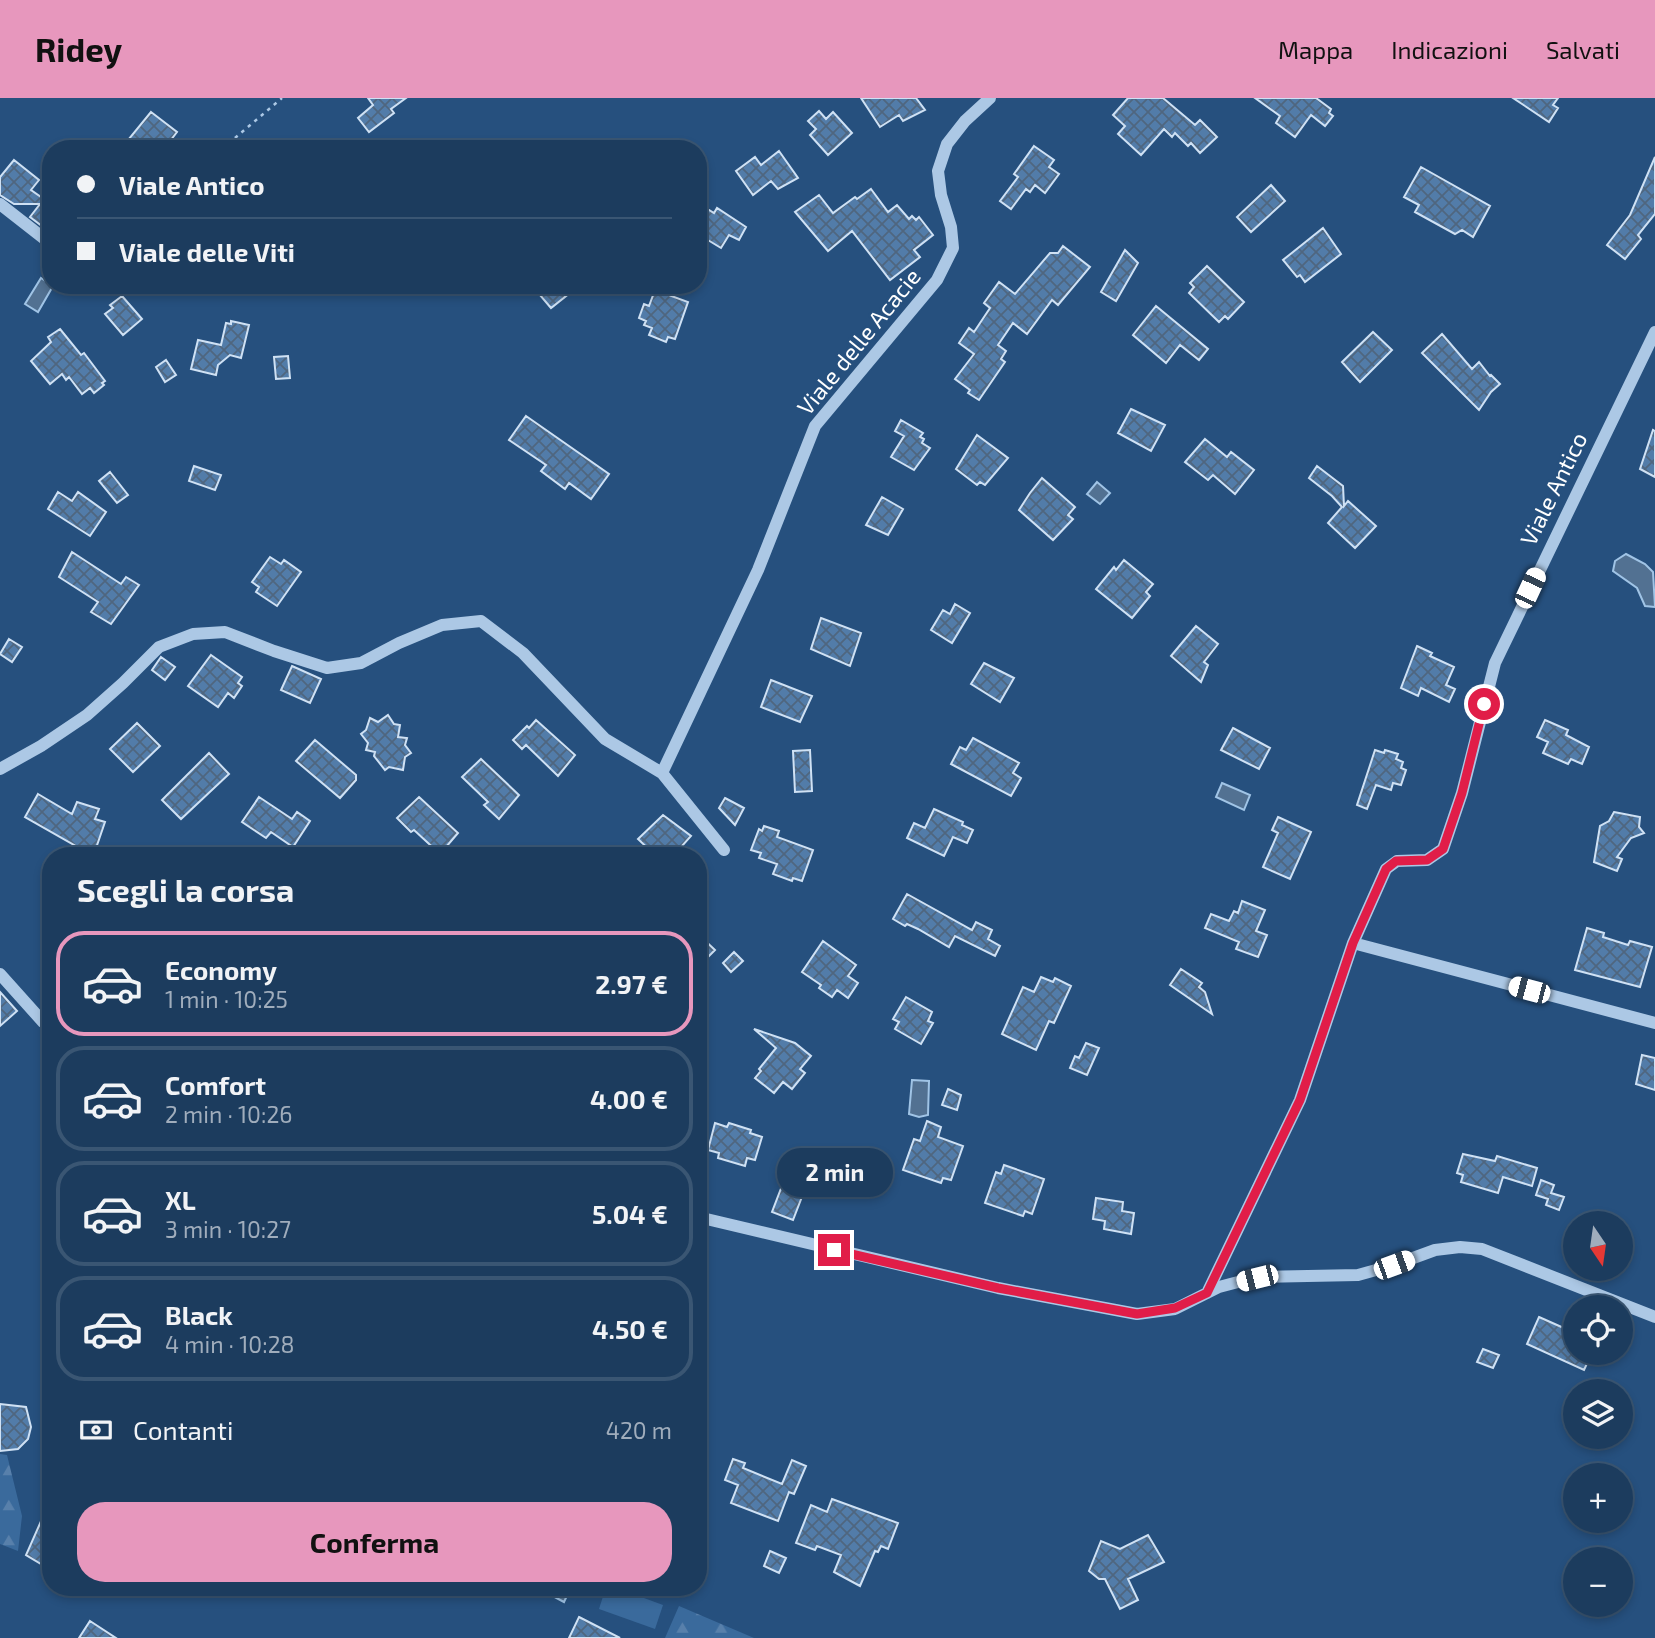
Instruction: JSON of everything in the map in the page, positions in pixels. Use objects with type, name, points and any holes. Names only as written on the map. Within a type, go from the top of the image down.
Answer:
[{"type":"street","name":"Viale delle Acacie","points":[[662,772],[758,570],[815,426],[937,280],[953,248],[938,171],[947,144],[965,121],[990,98]]},
{"type":"street","points":[[0,204],[42,237]]},
{"type":"street","name":"Viale Antico","points":[[1207,1293],[1300,1100],[1353,943],[1386,869],[1396,861],[1427,860],[1443,849],[1462,793],[1495,663],[1655,332]]},
{"type":"street","points":[[0,769],[87,715],[159,647],[193,634],[225,632],[327,668],[361,663],[442,625],[481,621],[523,653],[605,739],[662,772],[724,850]]},
{"type":"street","points":[[1353,943],[1655,1023]]},
{"type":"street","points":[[0,975],[42,1021]]},
{"type":"street","points":[[707,1219],[998,1288],[1137,1314],[1175,1308],[1219,1287],[1257,1278],[1358,1275],[1435,1250],[1460,1247],[1482,1249],[1655,1317]]},
{"type":"path","points":[[233,140],[282,98]]},
{"type":"green space","points":[[0,1454],[7,1455],[22,1516],[18,1551],[0,1544]]},
{"type":"green space","points":[[603,1596],[638,1596],[663,1605],[655,1629],[599,1609]]},
{"type":"green space","points":[[679,1606],[754,1638],[665,1638]]},
{"type":"shaded area","points":[[41,278],[42,294],[48,294],[38,312],[25,304]]},
{"type":"shaded area","points":[[1097,482],[1110,493],[1100,504],[1087,494]]},
{"type":"shaded area","points":[[1626,554],[1645,564],[1653,572],[1655,607],[1645,606],[1637,588],[1613,571],[1615,561]]},
{"type":"shaded area","points":[[1222,783],[1250,795],[1244,810],[1216,797]]},
{"type":"shaded area","points":[[912,1080],[929,1081],[928,1115],[919,1117],[909,1114]]},
{"type":"shaded area","points":[[553,1596],[567,1596],[564,1602]]},
{"type":"building","points":[[368,98],[406,98],[391,109],[394,113],[369,132],[358,118],[373,105]]},
{"type":"building","points":[[861,98],[916,98],[925,110],[903,121],[899,115],[880,127]]},
{"type":"building","points":[[1128,98],[1163,98],[1195,125],[1200,120],[1217,137],[1200,153],[1191,143],[1188,146],[1175,133],[1172,137],[1164,129],[1141,155],[1118,134],[1125,126],[1113,115]]},
{"type":"building","points":[[1255,98],[1316,98],[1331,109],[1329,113],[1333,116],[1325,126],[1311,115],[1295,137],[1276,123],[1280,116]]},
{"type":"building","points":[[1513,98],[1558,98],[1553,105],[1558,108],[1549,122]]},
{"type":"building","points":[[819,111],[826,119],[833,112],[852,133],[828,155],[810,135],[816,129],[808,121]]},
{"type":"building","points":[[151,112],[177,132],[171,140],[128,140]]},
{"type":"building","points":[[1034,146],[1054,160],[1049,167],[1059,174],[1045,193],[1035,185],[1030,192],[1026,189],[1011,209],[1000,201],[1018,177],[1014,174]]},
{"type":"building","points":[[779,151],[798,178],[778,189],[771,181],[753,195],[736,171],[755,157],[761,165]]},
{"type":"building","points":[[1655,157],[1655,214],[1638,235],[1641,239],[1625,259],[1607,245],[1630,215]]},
{"type":"building","points":[[14,160],[39,180],[31,190],[42,198],[42,226],[30,217],[40,204],[14,204],[0,195],[0,177]]},
{"type":"building","points":[[1421,167],[1490,206],[1473,237],[1462,230],[1455,234],[1415,212],[1419,205],[1404,197]]},
{"type":"building","points":[[1271,185],[1285,201],[1251,232],[1237,217]]},
{"type":"building","points":[[871,189],[888,212],[897,205],[909,219],[912,216],[916,220],[919,217],[933,235],[914,250],[920,257],[890,280],[852,231],[828,251],[795,212],[819,195],[833,213]]},
{"type":"building","points":[[717,208],[746,227],[739,240],[729,235],[721,248],[707,239],[707,209],[714,213]]},
{"type":"building","points":[[1323,228],[1341,254],[1305,282],[1300,275],[1297,277],[1283,260]]},
{"type":"building","points":[[1063,246],[1090,267],[1058,305],[1052,300],[1027,334],[1013,323],[998,345],[1006,351],[1001,359],[1005,362],[979,400],[955,379],[974,354],[959,343],[969,328],[974,332],[990,308],[984,303],[999,282],[1015,294],[1050,253],[1058,253]]},
{"type":"building","points":[[1125,250],[1138,263],[1116,301],[1101,292]]},
{"type":"building","points":[[1207,266],[1244,302],[1228,319],[1225,316],[1219,322],[1189,293],[1194,287],[1190,283]]},
{"type":"building","points":[[539,294],[569,294],[551,308]]},
{"type":"building","points":[[654,294],[666,294],[688,302],[675,339],[668,337],[666,342],[649,335],[652,328],[644,325],[646,321],[639,318],[644,304],[649,306]]},
{"type":"building","points":[[122,296],[142,319],[123,335],[105,314],[113,308],[110,305]]},
{"type":"building","points":[[1156,306],[1208,349],[1199,360],[1180,345],[1166,363],[1133,335]]},
{"type":"building","points":[[231,321],[249,325],[241,358],[230,355],[218,365],[216,375],[191,369],[198,340],[221,345],[226,323],[231,324]]},
{"type":"building","points":[[60,329],[81,355],[84,353],[105,381],[94,393],[90,388],[82,394],[69,377],[66,380],[62,374],[50,384],[31,361],[51,342],[48,337]]},
{"type":"building","points":[[1373,332],[1392,350],[1360,382],[1342,362]]},
{"type":"building","points":[[1442,334],[1472,369],[1479,362],[1500,384],[1479,410],[1422,353]]},
{"type":"building","points":[[288,356],[290,378],[276,379],[274,357]]},
{"type":"building","points":[[166,360],[176,375],[165,382],[156,367]]},
{"type":"building","points":[[1131,409],[1165,425],[1151,451],[1118,433]]},
{"type":"building","points":[[526,416],[609,474],[591,499],[569,483],[565,489],[541,471],[546,465],[509,440]]},
{"type":"building","points":[[901,420],[923,433],[920,437],[924,439],[922,443],[930,448],[914,470],[891,457],[904,436],[895,431]]},
{"type":"building","points":[[1653,430],[1655,431],[1655,477],[1640,469]]},
{"type":"building","points":[[977,435],[1008,458],[985,485],[980,482],[977,485],[956,469]]},
{"type":"building","points":[[1205,439],[1227,457],[1231,452],[1254,470],[1235,494],[1213,475],[1208,480],[1185,462]]},
{"type":"building","points":[[194,466],[221,475],[215,490],[189,481]]},
{"type":"building","points":[[1317,466],[1343,486],[1344,506],[1348,501],[1376,526],[1355,548],[1328,523],[1342,507],[1309,478]]},
{"type":"building","points":[[110,472],[128,495],[117,503],[99,481]]},
{"type":"building","points":[[1042,478],[1075,507],[1068,515],[1073,519],[1053,540],[1019,510]]},
{"type":"building","points":[[58,492],[72,501],[78,492],[106,512],[90,536],[48,509]]},
{"type":"building","points":[[882,497],[903,509],[888,535],[866,525]]},
{"type":"building","points":[[72,552],[121,584],[126,577],[139,585],[111,624],[91,612],[98,602],[59,577]]},
{"type":"building","points":[[270,557],[281,564],[284,560],[301,572],[277,606],[256,592],[259,587],[252,582]]},
{"type":"building","points":[[1124,560],[1153,584],[1146,592],[1150,596],[1132,618],[1096,589],[1114,567],[1116,570]]},
{"type":"building","points":[[955,604],[970,613],[952,643],[931,630],[943,610],[950,614]]},
{"type":"building","points":[[821,618],[861,633],[850,666],[811,649]]},
{"type":"building","points":[[1196,626],[1218,644],[1204,662],[1208,665],[1201,682],[1171,656]]},
{"type":"building","points":[[9,639],[22,647],[12,662],[0,654]]},
{"type":"building","points":[[1417,646],[1432,653],[1430,656],[1454,667],[1446,685],[1455,689],[1449,702],[1421,688],[1418,696],[1401,688]]},
{"type":"building","points":[[211,655],[242,677],[238,683],[242,686],[234,698],[228,693],[218,707],[188,686]]},
{"type":"building","points":[[161,657],[175,667],[165,680],[152,670]]},
{"type":"building","points":[[984,663],[1014,678],[1000,702],[971,684]]},
{"type":"building","points":[[292,666],[321,679],[310,703],[281,690]]},
{"type":"building","points":[[771,680],[812,696],[800,722],[761,707]]},
{"type":"building","points":[[388,715],[394,724],[400,725],[398,737],[407,738],[405,745],[411,753],[405,757],[403,770],[389,767],[385,770],[374,756],[375,752],[366,750],[368,743],[361,734],[366,730],[370,718],[378,722]]},
{"type":"building","points":[[536,720],[575,755],[558,776],[526,745],[522,749],[513,740]]},
{"type":"building","points":[[1545,720],[1568,730],[1566,735],[1589,747],[1582,764],[1571,759],[1568,764],[1543,753],[1548,742],[1537,737]]},
{"type":"building","points":[[137,723],[160,746],[133,772],[110,749]]},
{"type":"building","points":[[1233,728],[1270,748],[1259,769],[1221,750]]},
{"type":"building","points":[[973,738],[1019,763],[1013,773],[1021,778],[1011,796],[951,764],[960,747],[966,750]]},
{"type":"building","points":[[315,740],[356,775],[356,780],[340,798],[296,761]]},
{"type":"building","points":[[810,750],[812,791],[795,792],[793,751]]},
{"type":"building","points":[[1375,750],[1398,754],[1396,759],[1403,762],[1401,768],[1406,770],[1401,785],[1393,783],[1391,790],[1376,785],[1367,809],[1357,805]]},
{"type":"building","points":[[209,753],[229,774],[181,819],[162,800]]},
{"type":"building","points":[[481,759],[519,795],[499,819],[484,805],[488,802],[462,777]]},
{"type":"building","points":[[38,794],[72,814],[77,802],[99,809],[95,819],[105,822],[96,847],[78,847],[25,817]]},
{"type":"building","points":[[259,797],[292,819],[297,812],[310,821],[293,847],[271,832],[266,838],[242,822]]},
{"type":"building","points":[[419,797],[458,833],[446,847],[432,847],[397,818]]},
{"type":"building","points":[[725,798],[744,808],[735,825],[719,808]]},
{"type":"building","points":[[934,809],[963,822],[962,825],[973,830],[967,843],[953,837],[944,856],[907,838],[914,823],[925,828]]},
{"type":"building","points":[[1614,812],[1640,817],[1639,827],[1644,833],[1631,838],[1617,857],[1622,859],[1617,871],[1594,862],[1600,826],[1609,821]]},
{"type":"building","points":[[663,815],[691,836],[681,847],[646,847],[638,839]]},
{"type":"building","points":[[1278,817],[1311,832],[1290,879],[1263,867],[1278,833],[1272,830]]},
{"type":"building","points":[[764,826],[779,831],[777,837],[813,850],[802,881],[793,878],[792,881],[773,874],[777,864],[759,858],[761,853],[751,850],[759,829],[762,831]]},
{"type":"building","points":[[907,894],[972,930],[976,922],[992,930],[988,939],[1000,946],[995,956],[955,936],[949,947],[918,929],[893,919]]},
{"type":"building","points":[[1242,901],[1265,910],[1256,931],[1267,935],[1258,957],[1236,949],[1239,942],[1205,928],[1211,914],[1229,921],[1234,911],[1238,913]]},
{"type":"building","points":[[1587,928],[1604,933],[1603,937],[1628,945],[1630,941],[1652,947],[1640,987],[1575,970]]},
{"type":"building","points":[[823,941],[856,965],[848,976],[858,983],[848,998],[837,990],[832,997],[819,988],[821,985],[802,972]]},
{"type":"building","points":[[707,942],[715,950],[707,958]]},
{"type":"building","points":[[734,952],[743,961],[731,972],[723,963]]},
{"type":"building","points":[[1181,969],[1202,983],[1199,987],[1205,992],[1212,1014],[1170,985]]},
{"type":"building","points":[[1041,977],[1053,982],[1055,978],[1071,986],[1054,1023],[1049,1021],[1036,1050],[1002,1034],[1023,987],[1034,992]]},
{"type":"building","points":[[0,992],[17,1011],[0,1026]]},
{"type":"building","points":[[906,997],[932,1012],[928,1021],[933,1023],[921,1044],[895,1029],[899,1022],[893,1019]]},
{"type":"building","points":[[754,1029],[795,1043],[811,1056],[800,1069],[805,1073],[792,1089],[783,1082],[774,1093],[755,1078],[776,1048]]},
{"type":"building","points":[[1086,1043],[1099,1048],[1087,1075],[1070,1068],[1075,1056],[1079,1058]]},
{"type":"building","points":[[1642,1055],[1655,1058],[1655,1090],[1636,1084]]},
{"type":"building","points":[[948,1089],[961,1095],[957,1110],[942,1105]]},
{"type":"building","points":[[927,1121],[941,1127],[938,1137],[963,1146],[951,1180],[943,1178],[941,1183],[903,1170],[914,1139],[920,1141]]},
{"type":"building","points":[[715,1123],[727,1127],[729,1123],[751,1130],[750,1133],[762,1137],[755,1160],[747,1158],[745,1166],[718,1158],[719,1153],[708,1150]]},
{"type":"building","points":[[1463,1154],[1495,1161],[1497,1156],[1537,1168],[1532,1186],[1503,1177],[1498,1193],[1461,1182],[1463,1175],[1457,1173]]},
{"type":"building","points":[[799,1156],[815,1163],[793,1220],[772,1212],[785,1178],[790,1180]]},
{"type":"building","points":[[1004,1165],[1044,1179],[1032,1214],[1025,1211],[1023,1216],[985,1203],[996,1172],[1001,1174]]},
{"type":"building","points":[[1541,1180],[1554,1185],[1551,1193],[1564,1197],[1559,1210],[1546,1205],[1548,1199],[1536,1195]]},
{"type":"building","points":[[1096,1198],[1123,1202],[1122,1211],[1134,1213],[1131,1234],[1104,1229],[1105,1221],[1093,1219]]},
{"type":"building","points":[[1539,1317],[1563,1328],[1563,1360],[1527,1344]]},
{"type":"building","points":[[1483,1349],[1499,1355],[1493,1368],[1477,1362]]},
{"type":"building","points":[[1573,1365],[1586,1365],[1584,1370]]},
{"type":"building","points":[[0,1404],[26,1407],[31,1427],[28,1439],[18,1449],[0,1451]]},
{"type":"building","points":[[733,1459],[745,1463],[743,1468],[782,1484],[792,1460],[806,1466],[794,1494],[789,1492],[778,1521],[731,1503],[738,1485],[725,1480]]},
{"type":"building","points":[[832,1499],[898,1523],[888,1549],[881,1546],[878,1552],[875,1551],[860,1586],[834,1572],[841,1555],[817,1546],[815,1550],[796,1543],[811,1505],[827,1512]]},
{"type":"building","points":[[42,1519],[42,1565],[26,1555]]},
{"type":"building","points":[[1148,1535],[1164,1562],[1128,1579],[1138,1600],[1120,1609],[1105,1579],[1099,1579],[1089,1571],[1101,1541],[1120,1549]]},
{"type":"building","points":[[770,1551],[786,1558],[779,1573],[764,1566]]},
{"type":"building","points":[[579,1617],[620,1638],[569,1638]]},
{"type":"building","points":[[90,1621],[116,1638],[79,1638]]},
{"type":"route","points":[[834,1250],[998,1288],[1137,1314],[1175,1308],[1207,1293],[1300,1100],[1353,943],[1386,869],[1396,861],[1427,860],[1443,849],[1462,793],[1484,704]]}]
